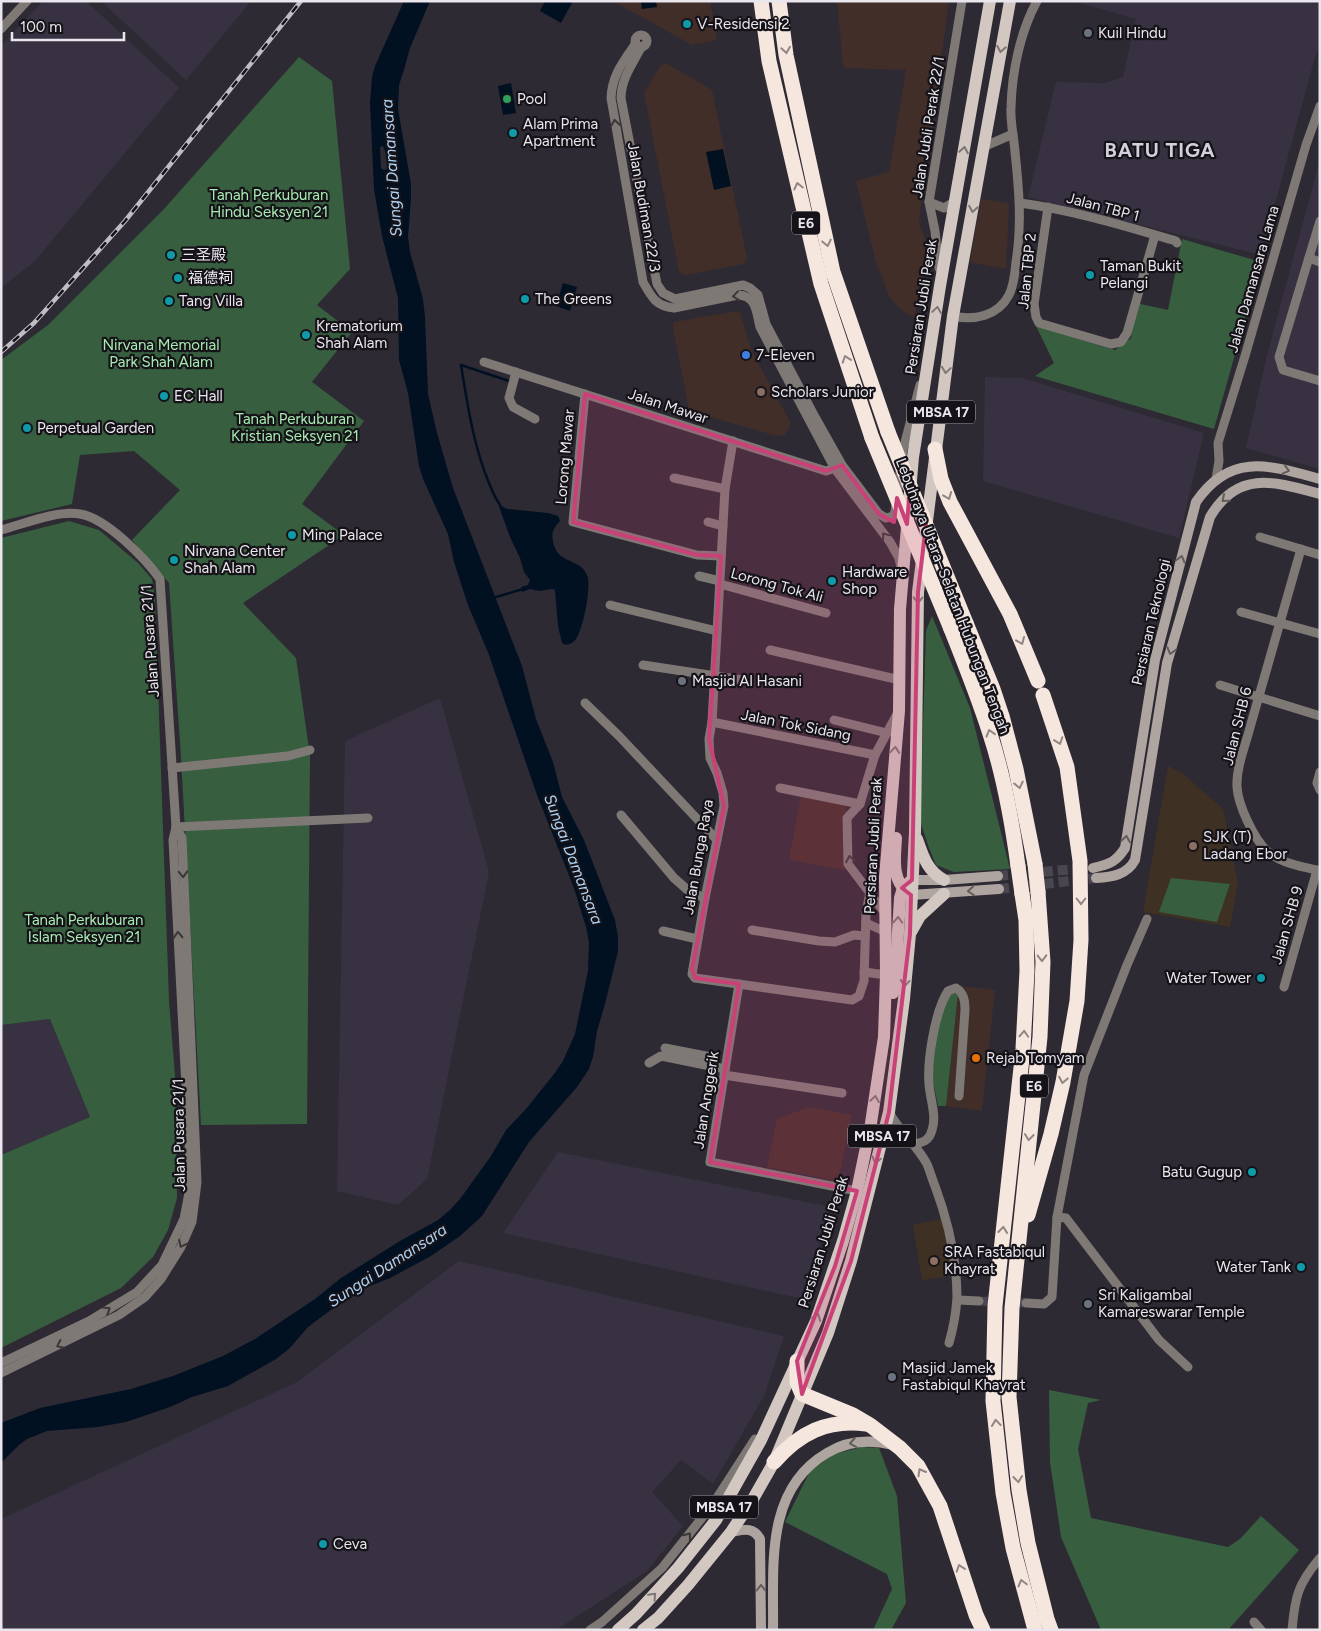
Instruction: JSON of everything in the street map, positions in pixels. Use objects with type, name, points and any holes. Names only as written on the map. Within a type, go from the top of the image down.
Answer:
[{"type":"highway","name":"Lebuhraya Utara–Selatan Hubungan Tengah","points":[[761,1],[769,61],[821,284],[872,438],[951,629],[991,736],[1006,800],[1018,866],[1026,920],[1027,970],[1023,1049],[995,1306],[993,1400],[1003,1493],[1013,1548],[1035,1630]]},
{"type":"highway","name":"Lebuhraya Utara–Selatan Hubungan Tengah","points":[[779,1],[786,55],[833,272],[888,432],[993,689],[1016,769],[1035,864],[1043,962],[1040,1037],[1012,1308],[1009,1397],[1019,1490],[1028,1543],[1051,1630]]},
{"type":"highway","points":[[936,449],[941,479],[950,502],[1010,614],[1041,688],[1067,767],[1080,861],[1082,940],[1077,1001],[1053,1125],[1030,1212],[1020,1227]]},
{"type":"highway","points":[[797,1361],[797,1382],[802,1394],[870,1424],[900,1448],[918,1466],[940,1506],[981,1628]]},
{"type":"highway","points":[[774,1462],[792,1443],[815,1429],[846,1424],[870,1424]]},
{"type":"main road","name":"Persiaran Jubli Perak","points":[[618,1630],[636,1614],[678,1568],[716,1520],[761,1440],[816,1320],[843,1241],[856,1191],[871,1123],[884,1037],[886,975],[885,877],[899,711],[900,609],[913,457],[940,286],[990,1]]},
{"type":"main road","name":"Persiaran Jubli Perak","points":[[643,1630],[658,1618],[688,1585],[731,1532],[774,1462],[828,1333],[848,1270],[889,1112],[904,999],[910,934],[909,888],[915,832],[918,592],[954,316],[1010,1]]},
{"type":"main road","name":"Persiaran Teknologi","points":[[1320,479],[1279,467],[1230,470],[1216,479],[1196,502],[1155,660],[1125,848],[1120,856],[1095,873],[1114,877],[1125,872],[1135,860],[1167,663],[1210,517],[1215,508],[1229,495],[1244,486],[1263,482],[1279,483],[1320,494]]},
{"type":"main road","points":[[891,798],[896,824],[895,871],[898,881],[909,888],[944,894],[999,889]]},
{"type":"main road","points":[[915,832],[923,858],[930,870],[944,880]]},
{"type":"main road","points":[[884,1037],[896,968],[900,898],[909,888],[944,880],[998,876]]},
{"type":"main road","points":[[910,934],[920,916],[944,894]]},
{"type":"main road","points":[[773,1630],[775,1540],[782,1511],[790,1491],[807,1466],[840,1446],[882,1442],[900,1448]]},
{"type":"main road","points":[[731,1532],[751,1530],[757,1533],[760,1539],[761,1630]]},
{"type":"street","points":[[1,29],[27,1]]},
{"type":"street","name":"Jalan Jubli Perak 22/1","points":[[940,286],[938,250],[929,198],[949,88],[962,1]]},
{"type":"street","points":[[954,316],[974,319],[998,309],[1009,295],[1014,279],[1020,203],[1010,109],[1016,63],[1031,12],[1037,1]]},
{"type":"street","name":"Jalan Budiman 22/3","points":[[639,45],[614,76],[611,85],[611,98],[643,282],[656,302],[666,307],[683,306],[738,295],[745,295],[750,298],[754,303],[760,327],[838,467]]},
{"type":"street","name":"Jalan Damansara Lama","points":[[1216,479],[1219,461],[1218,443],[1306,145],[1320,106]]},
{"type":"street","points":[[983,147],[1013,134]]},
{"type":"street","points":[[929,198],[944,208],[956,201]]},
{"type":"street","name":"Jalan TBP 1","points":[[1020,203],[1048,207],[1176,240],[1177,242]]},
{"type":"street","name":"Jalan TBP 2","points":[[1048,207],[1034,304],[1036,317],[1039,323],[1111,344],[1121,342],[1127,333],[1155,235]]},
{"type":"street","points":[[1320,221],[1280,357],[1283,370],[1320,381]]},
{"type":"street","points":[[1309,258],[1320,262]]},
{"type":"street","points":[[838,467],[879,514],[886,518],[892,516],[895,512],[903,450],[914,402],[932,345]]},
{"type":"street","name":"Jalan Mawar","points":[[484,362],[826,470],[838,467]]},
{"type":"street","points":[[516,372],[509,398],[513,407],[535,419]]},
{"type":"street","name":"Lorong Mawar","points":[[585,394],[573,522],[697,555],[721,556]]},
{"type":"street","name":"Jalan Bunga Raya","points":[[733,441],[725,489],[712,722],[709,739],[710,758],[723,793],[724,806],[697,939],[692,974],[695,978],[852,1000],[859,996],[862,991],[866,922],[870,892]]},
{"type":"street","points":[[1219,461],[1230,470]]},
{"type":"street","points":[[838,467],[890,542],[899,558],[903,580]]},
{"type":"street","points":[[674,478],[725,489]]},
{"type":"street","name":"Jalan Pusara 21/1","points":[[1,530],[63,514],[81,514],[99,522],[125,540],[146,560],[160,578],[176,827],[173,840],[191,1182],[184,1219],[162,1265],[137,1292],[89,1321],[1,1363]]},
{"type":"street","points":[[708,522],[723,526]]},
{"type":"street","points":[[1260,537],[1320,555]]},
{"type":"street","name":"Jalan SHB 6","points":[[1301,549],[1258,697],[1237,786],[1240,802],[1255,835],[1266,850],[1279,860],[1318,870]]},
{"type":"street","name":"Lorong Tok Ali","points":[[699,576],[826,613]]},
{"type":"street","points":[[610,605],[717,631]]},
{"type":"street","points":[[1241,612],[1320,634]]},
{"type":"street","points":[[770,650],[900,680]]},
{"type":"street","points":[[642,665],[749,681]]},
{"type":"street","points":[[1220,685],[1320,716]]},
{"type":"street","points":[[585,703],[619,736],[717,840]]},
{"type":"street","points":[[885,914],[848,864],[847,818],[860,804],[875,755],[899,711]]},
{"type":"street","points":[[834,720],[887,733]]},
{"type":"street","name":"Jalan Tok Sidang","points":[[712,722],[875,755]]},
{"type":"street","points":[[172,768],[288,756],[310,750]]},
{"type":"street","points":[[1320,772],[1318,783],[1320,790]]},
{"type":"street","points":[[780,788],[860,804]]},
{"type":"street","points":[[621,815],[674,878],[690,892],[705,898]]},
{"type":"street","points":[[176,827],[368,818]]},
{"type":"street","name":"Jalan Pusara 21/1","points":[[1,1374],[119,1315],[145,1297],[161,1279],[181,1247],[192,1222],[197,1182],[182,838],[176,827]]},
{"type":"street","name":"Jalan SHB 9","points":[[1284,987],[1318,870]]},
{"type":"street","points":[[1026,1303],[1044,1304],[1052,1297],[1056,1217],[1084,1075],[1126,965],[1147,918]]},
{"type":"street","points":[[866,922],[886,932]]},
{"type":"street","points":[[752,930],[835,942],[854,935],[865,936]]},
{"type":"street","points":[[663,931],[697,939]]},
{"type":"street","points":[[864,972],[886,975]]},
{"type":"street","name":"Jalan Anggerik","points":[[739,984],[710,1162],[856,1191]]},
{"type":"street","points":[[912,1144],[921,1144],[928,1140],[932,1131],[934,1121],[929,1073],[936,1017],[948,991],[956,988],[961,991],[966,1010],[959,1096]]},
{"type":"street","points":[[666,1048],[698,1059],[724,1072],[842,1093]]},
{"type":"street","points":[[648,1062],[661,1056],[698,1059],[711,1057]]},
{"type":"street","points":[[889,1112],[897,1126],[927,1164],[942,1205],[952,1246],[957,1300],[949,1343]]},
{"type":"street","points":[[1056,1217],[1066,1218],[1159,1340],[1188,1367]]},
{"type":"street","points":[[957,1300],[979,1301]]},
{"type":"street","points":[[590,1630],[602,1622],[662,1568],[713,1504],[778,1405]]},
{"type":"street","points":[[1292,1630],[1294,1601],[1305,1575],[1320,1558]]},
{"type":"street","points":[[1254,1622],[1261,1630]]},
{"type":"highlighted area","points":[[585,394],[826,471],[842,465],[879,514],[894,522],[897,498],[907,524],[910,486],[926,525],[918,592],[912,880],[902,888],[911,895],[910,934],[889,1112],[851,1261],[802,1394],[797,1361],[835,1266],[857,1191],[710,1162],[739,984],[695,978],[692,969],[724,806],[709,739],[721,556],[697,555],[573,522]]},
{"type":"shaded area","points":[[43,1],[86,1],[179,88],[35,261],[1,288],[1,46]]},
{"type":"shaded area","points":[[101,1],[251,1],[186,80]]},
{"type":"shaded area","name":"V-Residensi 2","points":[[613,1],[710,1],[717,40],[692,45]]},
{"type":"shaded area","points":[[837,1],[949,1],[919,222],[929,250],[914,318],[899,308],[889,296],[875,259],[856,181],[889,172],[906,70],[845,68],[843,65]]},
{"type":"shaded area","points":[[1072,1],[1320,1],[1320,44],[1261,255],[1028,197],[1056,82],[1105,83],[1123,77],[1136,19]]},
{"type":"shaded area","points":[[666,63],[712,90],[747,258],[743,264],[687,275],[679,271],[644,93],[661,65]]},
{"type":"shaded area","points":[[1320,159],[1320,469],[1246,448],[1266,359]]},
{"type":"shaded area","points":[[981,199],[1009,203],[1006,269],[970,262]]},
{"type":"shaded area","points":[[736,311],[740,312],[752,352],[791,423],[785,435],[777,436],[693,412],[689,409],[673,328],[674,322]]},
{"type":"shaded area","points":[[985,377],[1022,378],[1204,433],[1179,538],[983,481]]},
{"type":"shaded area","points":[[440,698],[489,872],[427,1179],[398,1205],[337,1191],[345,741]]},
{"type":"shaded area","name":"SJK (T) Ladang Ebor","points":[[1168,766],[1182,773],[1223,809],[1238,883],[1230,927],[1143,912]]},
{"type":"shaded area","points":[[801,794],[846,803],[845,870],[789,860]]},
{"type":"shaded area","points":[[959,986],[995,990],[982,1111],[946,1106]]},
{"type":"shaded area","points":[[50,1019],[90,1117],[1,1155],[1,1025]]},
{"type":"shaded area","points":[[809,1107],[852,1115],[838,1181],[767,1167],[777,1119]]},
{"type":"shaded area","points":[[558,1152],[831,1207],[803,1299],[503,1233]]},
{"type":"shaded area","name":"SRA Fastabiqul Khayrat","points":[[941,1219],[948,1246],[952,1276],[922,1280],[913,1225]]},
{"type":"shaded area","points":[[459,1261],[784,1336],[764,1396],[713,1484],[681,1460],[652,1492],[683,1526],[647,1571],[556,1630],[1,1630],[1,1519],[297,1382]]},
{"type":"green space","name":"Nirvana Memorial Park Shah Alam","points":[[299,57],[332,81],[350,269],[317,305],[352,332],[312,382],[364,421],[302,504],[344,535],[243,603],[296,658],[310,756],[307,1124],[201,1125],[181,757],[169,583],[132,540],[180,490],[134,451],[80,455],[72,504],[1,521],[1,360],[48,325],[164,209]]},
{"type":"green space","points":[[1182,239],[1261,262],[1214,429],[1035,376],[1054,363],[1036,326],[1115,350],[1131,338],[1136,303],[1168,310]]},
{"type":"green space","name":"Tanah Perkuburan Islam Seksyen 21","points":[[69,521],[99,530],[138,563],[152,579],[155,600],[169,1001],[175,1076],[177,1198],[168,1230],[153,1257],[121,1288],[1,1348],[1,1155],[90,1117],[50,1019],[1,1025],[1,538]]},
{"type":"green space","points":[[932,616],[970,708],[1010,869],[954,872],[936,865],[920,821],[926,631]]},
{"type":"green space","points":[[1171,878],[1230,884],[1217,922],[1159,912]]},
{"type":"green space","points":[[950,994],[958,994],[946,1106],[938,1106],[932,1076],[938,1015]]},
{"type":"green space","points":[[1049,1390],[1101,1400],[1088,1403],[1078,1449],[1091,1518],[1228,1547],[1240,1539],[1261,1516],[1299,1550],[1228,1630],[1101,1630],[1061,1537],[1050,1462]]},
{"type":"green space","points":[[862,1447],[879,1448],[897,1496],[906,1603],[891,1630],[873,1630],[892,1589],[887,1574],[785,1522],[810,1471],[834,1454]]},
{"type":"water","name":"Sungai Damansara","points":[[404,1],[430,1],[410,48],[399,85],[398,109],[411,184],[408,237],[410,252],[423,299],[425,317],[428,394],[453,488],[522,666],[536,719],[553,762],[562,797],[584,840],[615,920],[618,951],[597,1031],[593,1057],[589,1069],[577,1087],[529,1142],[482,1216],[460,1236],[431,1256],[390,1278],[365,1288],[308,1327],[289,1349],[276,1359],[228,1386],[192,1397],[170,1407],[126,1422],[98,1427],[47,1431],[27,1439],[1,1463],[1,1423],[40,1408],[131,1389],[173,1376],[223,1356],[255,1339],[315,1299],[341,1278],[438,1220],[460,1199],[491,1156],[506,1130],[526,1109],[554,1074],[563,1061],[575,1034],[588,971],[589,942],[586,927],[574,888],[537,795],[489,655],[468,605],[454,562],[448,534],[419,466],[408,393],[399,360],[398,298],[382,236],[374,189],[370,103],[375,66]],"holes":[[[383,146],[388,160],[387,169],[384,170],[381,168],[380,147]]]},
{"type":"water","points":[[545,1],[573,1],[561,23],[540,11]]},
{"type":"water","points":[[641,1],[656,1],[657,7],[642,9]]},
{"type":"water","name":"Pool","points":[[511,83],[516,113],[503,115],[498,86]]},
{"type":"water","points":[[723,149],[731,186],[714,190],[706,152]]},
{"type":"water","points":[[563,283],[577,287],[570,311],[556,306]]},
{"type":"water","points":[[497,501],[507,509],[548,513],[558,516],[560,521],[552,535],[555,549],[563,558],[579,565],[587,575],[588,580],[588,597],[584,617],[579,634],[571,643],[566,645],[562,643],[558,626],[555,590],[539,591],[530,589],[522,592],[521,587],[528,585],[530,580],[524,572]]},
{"type":"waterway","points":[[498,502],[487,478],[476,444],[461,365],[509,381]]},
{"type":"waterway","points":[[493,598],[523,589]]},
{"type":"tunnel","points":[[998,876],[1086,868]]},
{"type":"tunnel","points":[[999,889],[1096,878]]},
{"type":"tunnel","points":[[979,1301],[1026,1303]]},
{"type":"railway","points":[[1,352],[34,323],[125,221],[301,1]]},
{"type":"place","name":"V-Residensi 2","points":[[687,24]]},
{"type":"place","name":"Kuil Hindu","points":[[1088,33]]},
{"type":"place","name":"Pool","points":[[507,99]]},
{"type":"place","name":"Alam Prima Apartment","points":[[513,133]]},
{"type":"place","name":"三圣殿","points":[[171,255]]},
{"type":"place","name":"Taman Bukit Pelangi","points":[[1090,275]]},
{"type":"place","name":"福德祠","points":[[178,278]]},
{"type":"place","name":"The Greens","points":[[525,299]]},
{"type":"place","name":"Tang Villa","points":[[169,301]]},
{"type":"place","name":"Krematorium Shah Alam","points":[[306,335]]},
{"type":"place","name":"7-Eleven","points":[[746,355]]},
{"type":"place","name":"Scholars Junior","points":[[761,392]]},
{"type":"place","name":"EC Hall","points":[[164,396]]},
{"type":"place","name":"Perpetual Garden","points":[[27,428]]},
{"type":"place","name":"Ming Palace","points":[[292,535]]},
{"type":"place","name":"Nirvana Center Shah Alam","points":[[174,560]]},
{"type":"place","name":"Hardware Shop","points":[[832,581]]},
{"type":"place","name":"Masjid Al Hasani","points":[[682,681]]},
{"type":"place","name":"SJK (T) Ladang Ebor","points":[[1193,846]]},
{"type":"place","name":"Water Tower","points":[[1261,978]]},
{"type":"place","name":"Rejab Tomyam","points":[[976,1058]]},
{"type":"place","name":"Batu Gugup","points":[[1252,1172]]},
{"type":"place","name":"SRA Fastabiqul Khayrat","points":[[934,1261]]},
{"type":"place","name":"Water Tank","points":[[1301,1267]]},
{"type":"place","name":"Sri Kaligambal Kamareswarar Temple","points":[[1088,1304]]},
{"type":"place","name":"Masjid Jamek Fastabiqul Khayrat","points":[[892,1377]]},
{"type":"place","name":"Ceva","points":[[323,1544]]},
{"type":"district","name":"BATU TIGA","points":[[1160,150]]},
{"type":"park label","name":"Tanah Perkuburan Hindu Seksyen 21","points":[[269,204]]},
{"type":"park label","name":"Tanah Perkuburan Kristian Seksyen 21","points":[[295,428]]}]
